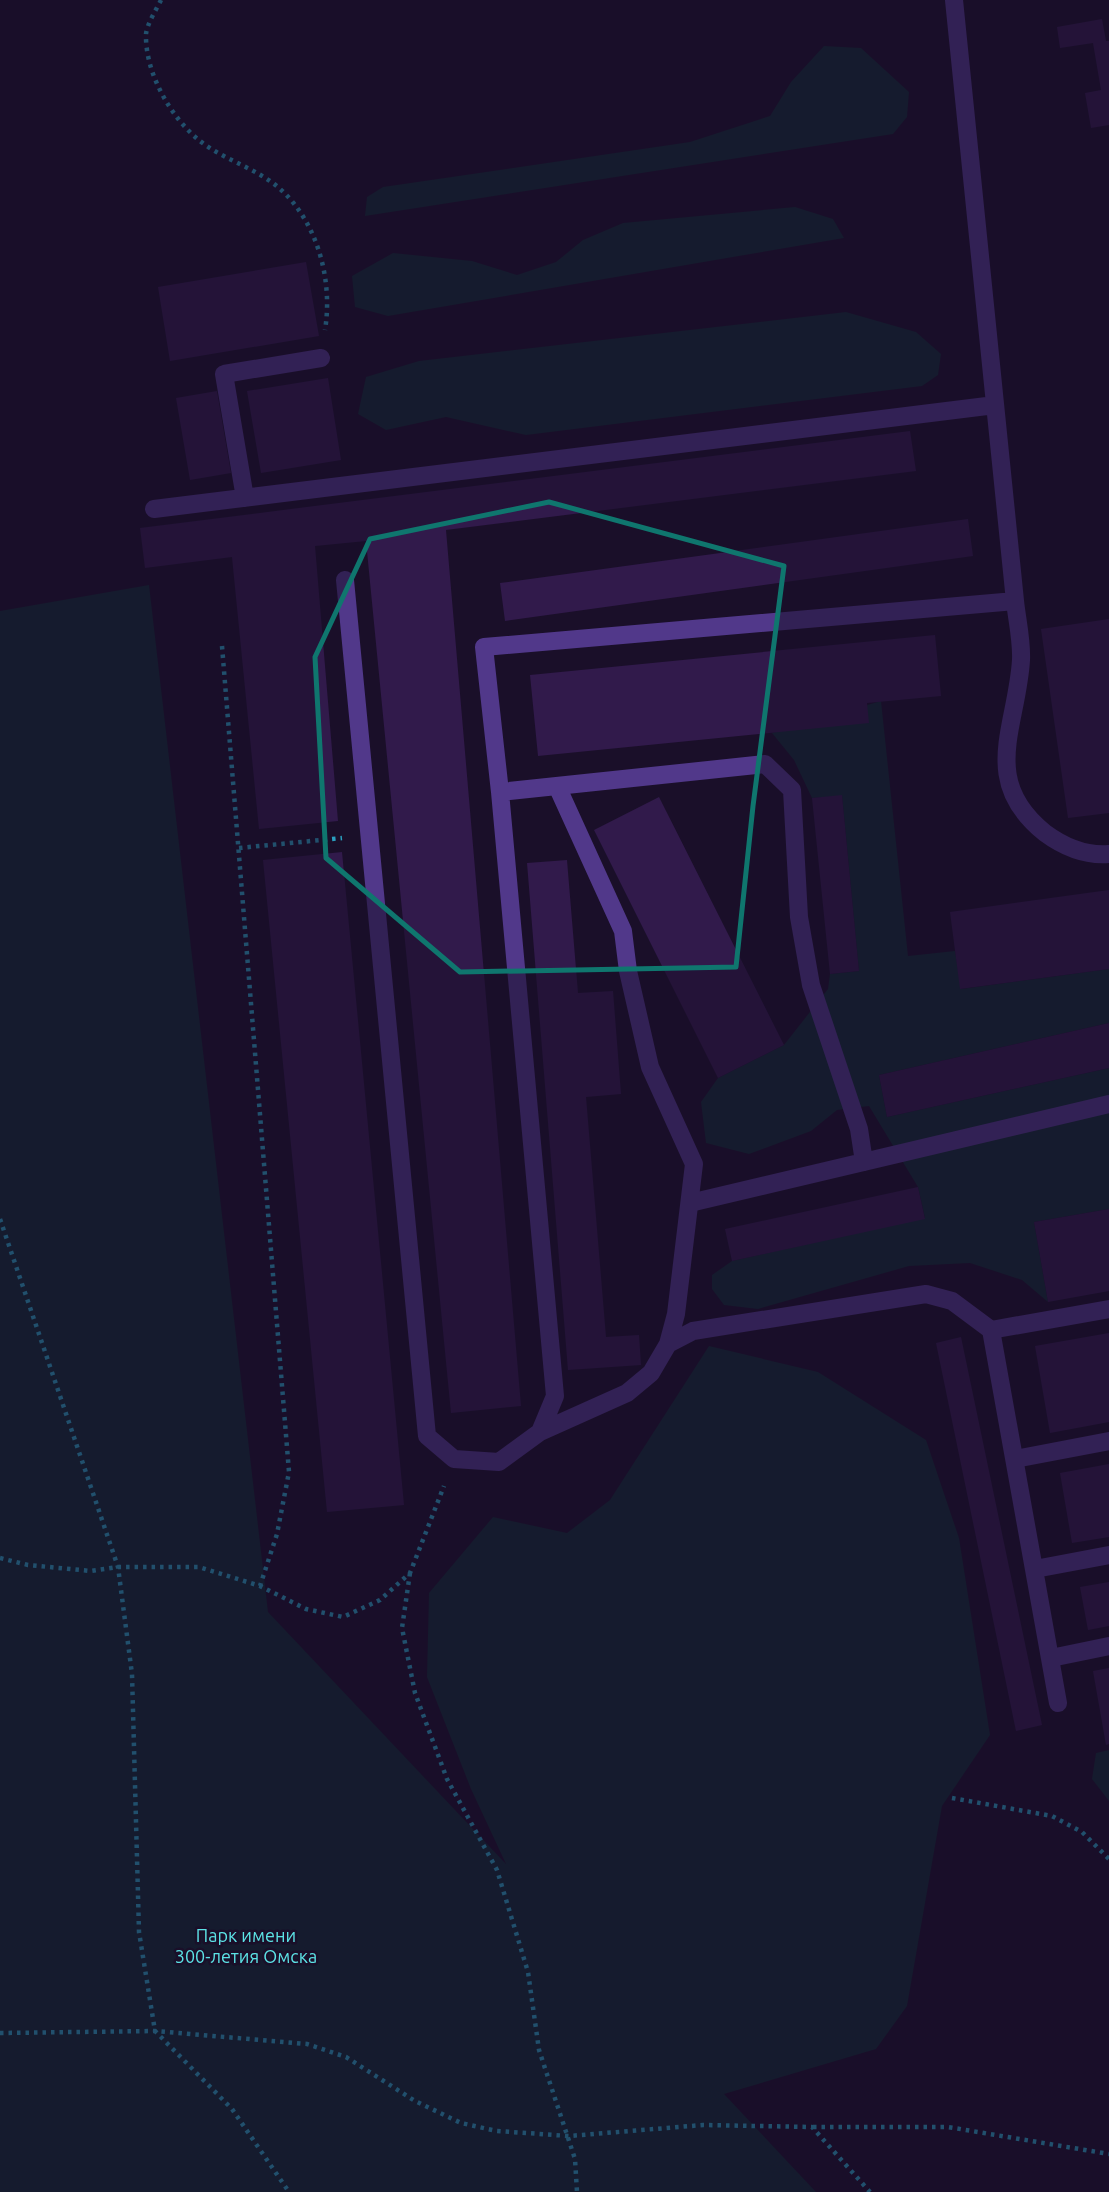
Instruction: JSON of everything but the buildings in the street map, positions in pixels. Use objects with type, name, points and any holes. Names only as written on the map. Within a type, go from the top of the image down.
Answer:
[{"type":"lane","points":[[954,0],[1021,658],[1015,704],[1004,747],[1010,786],[1028,819],[1063,847],[1098,855],[1109,854]]},
{"type":"lane","points":[[245,498],[224,374],[321,358]]},
{"type":"lane","points":[[154,509],[995,405]]},
{"type":"lane","points":[[345,580],[427,1436],[454,1459],[499,1462],[540,1432],[627,1393],[651,1373],[668,1344],[676,1314],[694,1164],[650,1067],[628,971],[623,931],[557,786]]},
{"type":"lane","points":[[540,1432],[555,1396],[484,647],[1015,601]]},
{"type":"lane","points":[[499,792],[765,764],[792,790],[799,917],[811,985],[859,1129],[864,1162]]},
{"type":"lane","points":[[690,1203],[1109,1104]]},
{"type":"lane","points":[[668,1344],[693,1331],[926,1293],[952,1301],[992,1330],[1058,1703]]},
{"type":"lane","points":[[992,1330],[1109,1309]]},
{"type":"lane","points":[[1015,1459],[1109,1441]]},
{"type":"lane","points":[[1035,1569],[1109,1555]]},
{"type":"lane","points":[[1051,1658],[1109,1646]]},
{"type":"path","points":[[161,0],[146,32],[149,61],[167,105],[200,141],[279,188],[309,226],[326,272],[326,324],[321,358]]},
{"type":"path","points":[[222,646],[289,1472],[277,1534],[260,1586]]},
{"type":"path","points":[[239,848],[369,835]]},
{"type":"path","points":[[0,1219],[118,1567],[132,1674],[139,1932],[155,2031],[232,2109],[289,2192]]},
{"type":"path","points":[[454,1459],[410,1573],[402,1628],[415,1693],[447,1779],[497,1870],[528,1972],[539,2050],[575,2159],[576,2192]]},
{"type":"path","points":[[0,1558],[28,1565],[91,1571],[118,1567],[199,1567],[260,1586],[306,1609],[343,1617],[380,1600],[410,1573]]},
{"type":"path","points":[[952,1798],[1052,1816],[1082,1832],[1109,1859]]},
{"type":"path","points":[[0,2033],[155,2031],[307,2043],[346,2057],[415,2101],[461,2123],[497,2131],[569,2136],[703,2125],[948,2127],[1109,2154]]},
{"type":"path","points":[[812,2127],[870,2192]]},
{"type":"highlighted area","points":[[549,502],[784,566],[753,806],[736,967],[460,972],[326,858],[315,657],[370,539]]},
{"type":"green space","points":[[824,46],[861,48],[909,92],[907,117],[893,134],[365,216],[367,197],[383,187],[690,142],[770,116],[791,82]]},
{"type":"green space","points":[[795,207],[833,219],[844,238],[388,316],[355,307],[352,276],[393,253],[472,261],[517,275],[556,262],[583,240],[623,223]]},
{"type":"green space","points":[[846,312],[916,332],[941,354],[938,375],[922,386],[526,435],[446,417],[386,430],[358,414],[366,377],[419,361]]},
{"type":"green space","name":"Парк имени 300-летия Омска","points":[[149,585],[268,1612],[506,1864],[471,1789],[427,1677],[429,1593],[493,1517],[567,1533],[610,1500],[709,1346],[818,1372],[926,1440],[959,1538],[990,1735],[942,1806],[907,2006],[876,2049],[724,2094],[816,2192],[0,2192],[0,611]]},
{"type":"green space","points":[[881,701],[908,956],[955,951],[961,989],[1109,969],[1109,1023],[879,1075],[887,1117],[1109,1068],[1109,1209],[1034,1222],[1048,1302],[1022,1280],[970,1263],[909,1266],[758,1309],[724,1305],[712,1289],[712,1275],[732,1261],[925,1218],[918,1187],[869,1106],[837,1110],[811,1131],[749,1154],[706,1143],[701,1102],[718,1078],[784,1045],[828,989],[830,974],[859,971],[842,796],[812,798],[794,760],[772,733]]},
{"type":"green space","points":[[1109,1750],[1109,1801],[1092,1779],[1096,1753]]}]
